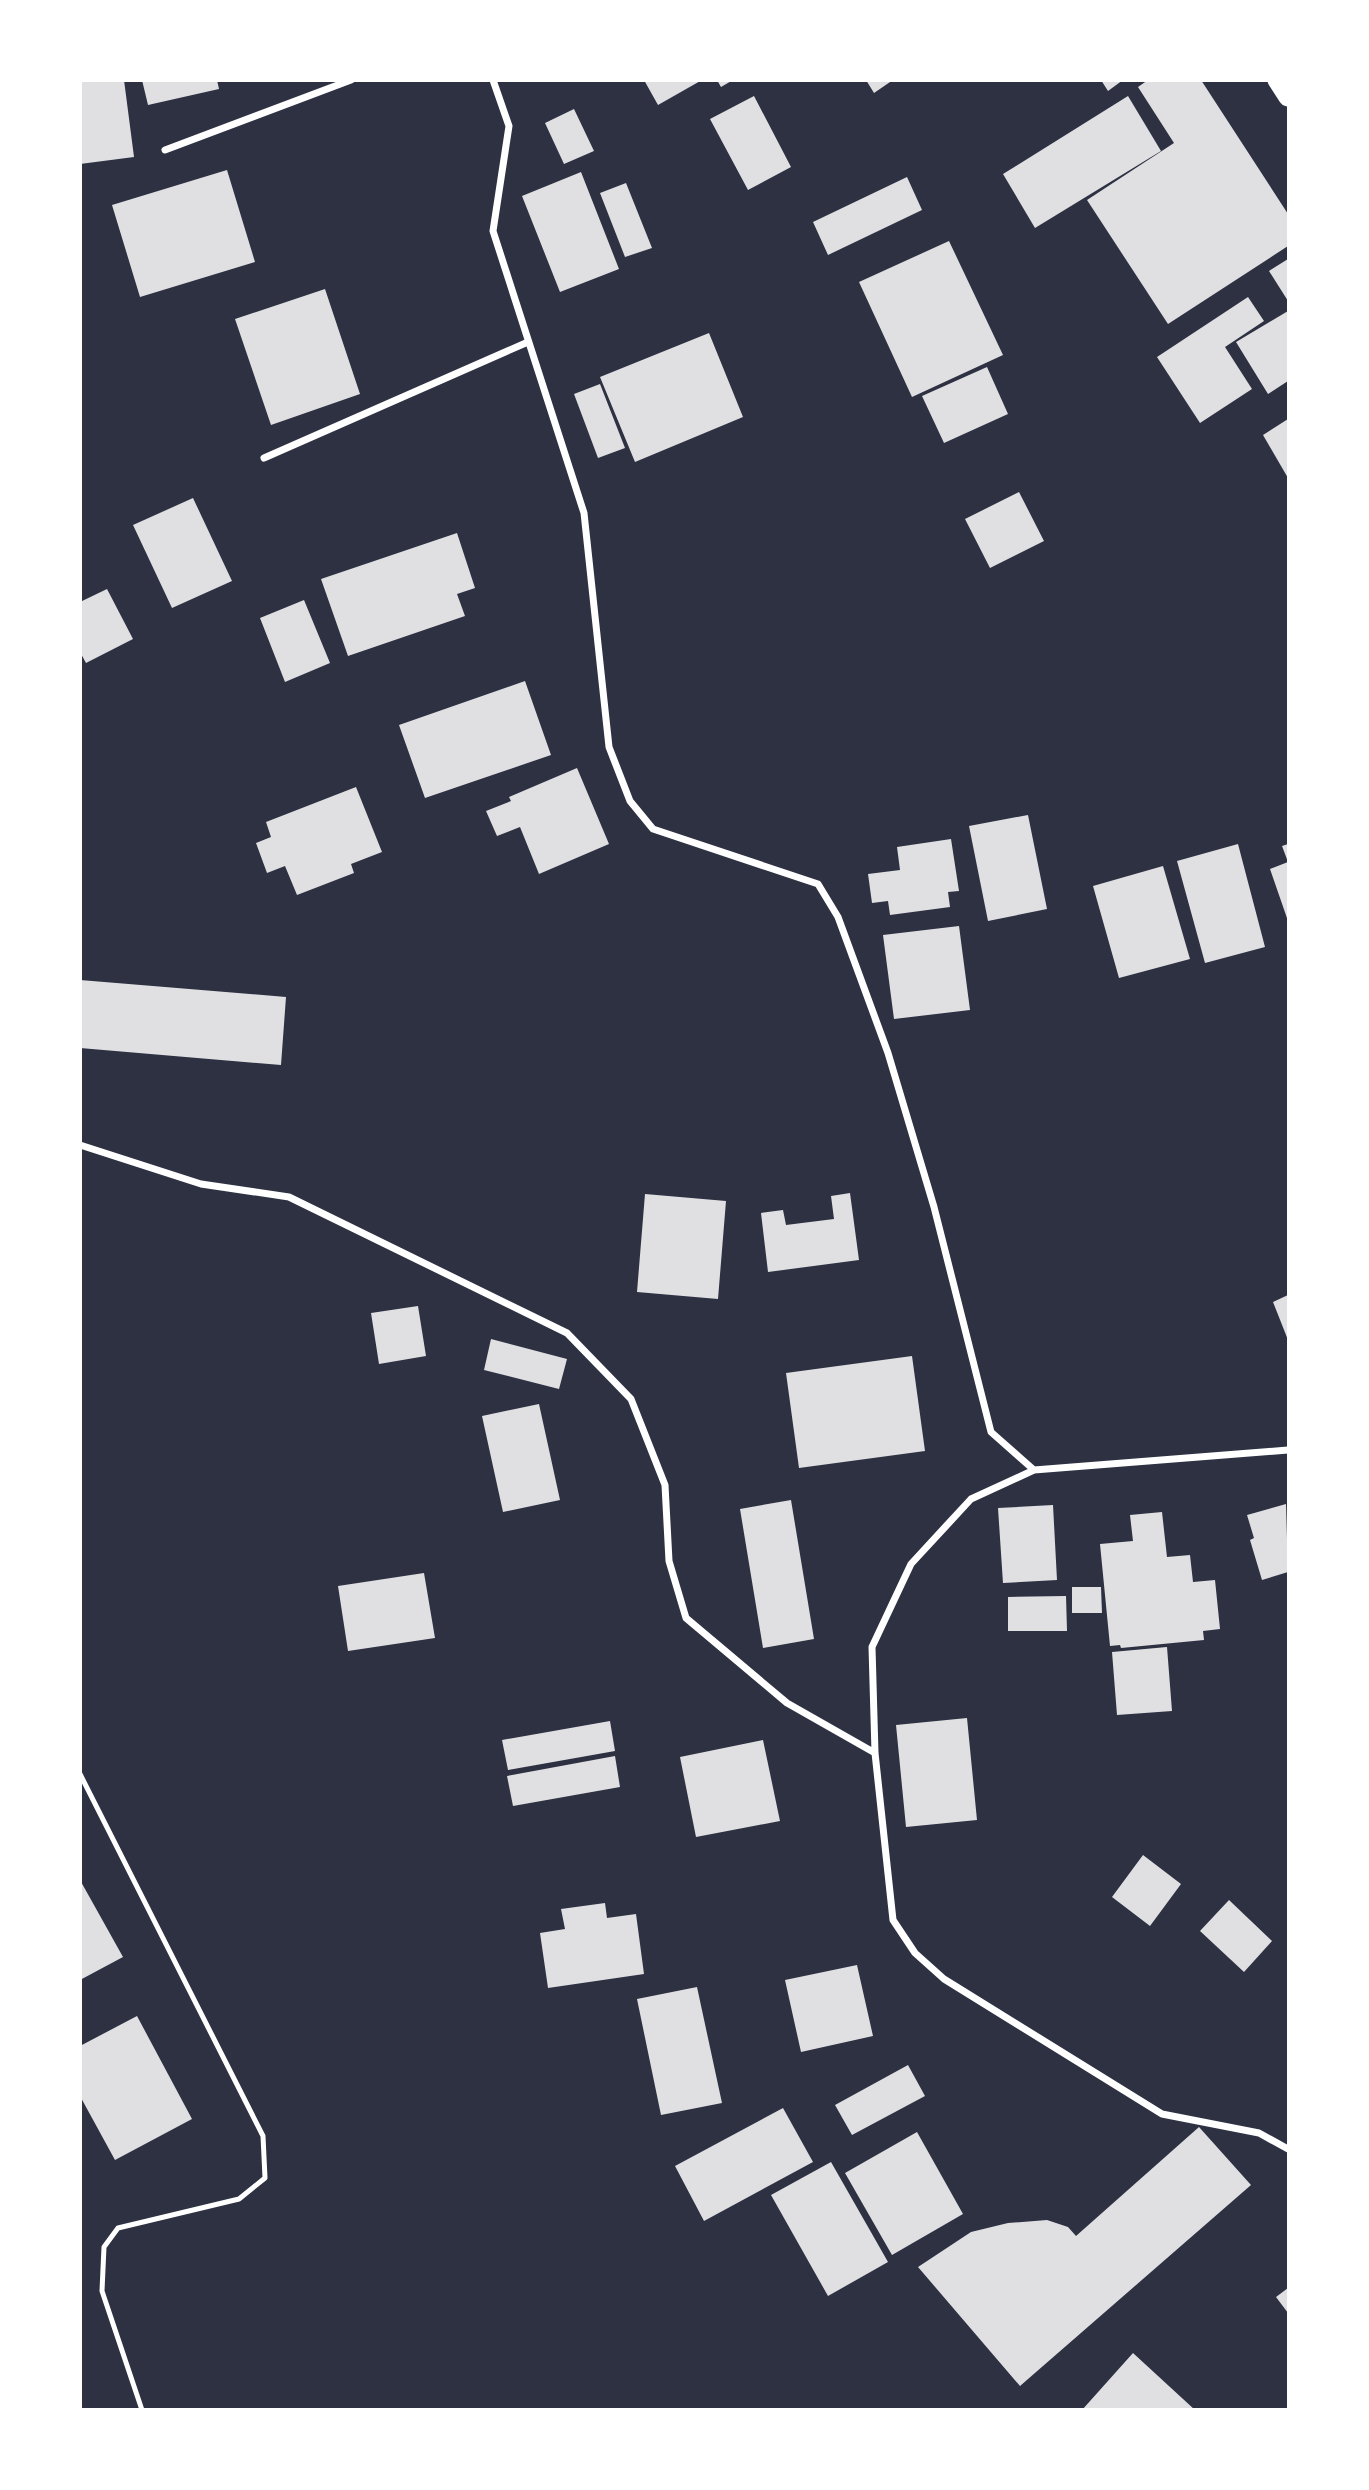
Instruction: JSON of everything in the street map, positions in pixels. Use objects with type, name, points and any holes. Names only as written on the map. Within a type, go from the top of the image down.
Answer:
[{"type":"highway","points":[[1277,80],[1289,97]]},
{"type":"street","points":[[165,150],[351,80]]},
{"type":"street","points":[[493,80],[509,126],[493,230],[584,513],[608,747],[630,801],[653,829],[818,884],[838,917],[888,1054],[934,1207],[991,1432],[1034,1470]]},
{"type":"street","points":[[264,458],[528,342]]},
{"type":"street","points":[[80,1144],[201,1184],[289,1197],[566,1333],[631,1399],[665,1485],[669,1561],[686,1618],[787,1703],[875,1754]]},
{"type":"street","points":[[1289,1450],[1034,1470],[971,1499],[911,1564],[872,1647],[875,1754],[893,1920],[915,1953],[944,1979],[1162,2114],[1259,2133],[1289,2149]]},
{"type":"lane","points":[[80,1774],[263,2136],[265,2178],[239,2199],[118,2228],[104,2247],[102,2291],[142,2410]]},
{"type":"building","points":[[80,80],[124,80],[134,157],[80,164]]},
{"type":"building","points":[[142,80],[217,80],[219,89],[148,105]]},
{"type":"building","points":[[644,80],[702,80],[658,105]]},
{"type":"building","points":[[717,80],[733,80],[721,87]]},
{"type":"building","points":[[866,80],[893,80],[874,93]]},
{"type":"building","points":[[1101,80],[1123,80],[1108,91]]},
{"type":"building","points":[[1148,80],[1201,80],[1288,214],[1288,246],[1168,324],[1087,200],[1174,143],[1138,87]]},
{"type":"building","points":[[754,96],[791,167],[748,190],[710,119]]},
{"type":"building","points":[[1128,96],[1161,151],[1035,228],[1003,174]]},
{"type":"building","points":[[574,109],[594,151],[564,164],[545,123]]},
{"type":"building","points":[[227,170],[255,262],[140,297],[112,205]]},
{"type":"building","points":[[581,172],[619,269],[560,292],[522,196]]},
{"type":"building","points":[[907,177],[922,210],[828,255],[813,222]]},
{"type":"building","points":[[626,183],[652,248],[625,257],[600,193]]},
{"type":"building","points":[[949,241],[1003,355],[912,397],[859,282]]},
{"type":"building","points":[[1288,259],[1288,301],[1269,271]]},
{"type":"building","points":[[325,289],[360,394],[271,425],[235,319]]},
{"type":"building","points":[[1248,297],[1264,321],[1225,347],[1252,389],[1200,423],[1157,357]]},
{"type":"building","points":[[1288,311],[1288,381],[1268,394],[1236,342]]},
{"type":"building","points":[[709,333],[743,417],[635,462],[600,377]]},
{"type":"building","points":[[987,367],[1008,414],[944,443],[922,396]]},
{"type":"building","points":[[600,384],[625,448],[598,458],[574,394]]},
{"type":"building","points":[[1288,419],[1288,478],[1263,435]]},
{"type":"building","points":[[1019,492],[1044,541],[990,568],[965,519]]},
{"type":"building","points":[[193,498],[232,581],[172,608],[133,525]]},
{"type":"building","points":[[457,533],[475,588],[457,594],[465,616],[348,656],[321,579]]},
{"type":"building","points":[[107,589],[133,639],[86,663],[80,652],[80,602]]},
{"type":"building","points":[[304,600],[330,663],[285,682],[260,618]]},
{"type":"building","points":[[525,681],[551,755],[425,798],[399,725]]},
{"type":"building","points":[[577,768],[609,844],[539,874],[520,827],[497,836],[486,811],[511,801],[509,797]]},
{"type":"building","points":[[356,787],[382,852],[351,864],[354,873],[297,895],[285,866],[267,873],[256,843],[271,837],[266,822]]},
{"type":"building","points":[[1028,815],[1047,909],[988,921],[969,826]]},
{"type":"building","points":[[951,839],[959,891],[948,892],[950,907],[890,915],[888,901],[872,903],[868,874],[900,870],[897,847]]},
{"type":"building","points":[[1238,844],[1265,947],[1205,963],[1177,861]]},
{"type":"building","points":[[1288,844],[1288,862],[1282,846]]},
{"type":"building","points":[[1288,862],[1288,921],[1270,869]]},
{"type":"building","points":[[1163,866],[1190,959],[1119,978],[1093,886]]},
{"type":"building","points":[[959,926],[970,1010],[894,1019],[883,935]]},
{"type":"building","points":[[80,980],[286,997],[281,1065],[80,1048]]},
{"type":"building","points":[[850,1193],[859,1260],[768,1272],[761,1213],[783,1210],[786,1225],[834,1219],[831,1196]]},
{"type":"building","points":[[645,1194],[726,1201],[718,1299],[637,1292]]},
{"type":"building","points":[[1288,1295],[1288,1340],[1273,1302]]},
{"type":"building","points":[[418,1306],[426,1356],[379,1364],[371,1313]]},
{"type":"building","points":[[491,1339],[567,1359],[559,1389],[484,1370]]},
{"type":"building","points":[[912,1356],[925,1451],[799,1468],[786,1373]]},
{"type":"building","points":[[539,1404],[560,1500],[503,1512],[482,1416]]},
{"type":"building","points":[[791,1500],[814,1639],[763,1648],[740,1509]]},
{"type":"building","points":[[1286,1504],[1288,1572],[1262,1580],[1250,1540],[1254,1538],[1247,1515]]},
{"type":"building","points":[[1053,1505],[1057,1580],[1003,1583],[998,1508]]},
{"type":"building","points":[[1162,1512],[1167,1557],[1190,1555],[1193,1582],[1215,1580],[1220,1629],[1203,1631],[1204,1640],[1121,1648],[1120,1645],[1110,1646],[1100,1544],[1133,1541],[1130,1515]]},
{"type":"building","points":[[424,1573],[435,1638],[348,1651],[338,1586]]},
{"type":"building","points":[[1072,1587],[1101,1587],[1102,1613],[1072,1613]]},
{"type":"building","points":[[1066,1596],[1067,1631],[1008,1631],[1008,1597]]},
{"type":"building","points":[[1167,1647],[1172,1711],[1117,1715],[1112,1652]]},
{"type":"building","points":[[967,1718],[977,1820],[906,1827],[896,1725]]},
{"type":"building","points":[[610,1721],[615,1751],[508,1770],[502,1740]]},
{"type":"building","points":[[763,1740],[780,1821],[696,1837],[680,1757]]},
{"type":"building","points":[[615,1756],[620,1787],[513,1806],[507,1776]]},
{"type":"building","points":[[1143,1855],[1181,1884],[1150,1926],[1112,1897]]},
{"type":"building","points":[[80,1880],[123,1957],[80,1980]]},
{"type":"building","points":[[1229,1900],[1272,1941],[1244,1972],[1200,1931]]},
{"type":"building","points":[[605,1903],[607,1918],[636,1914],[644,1974],[548,1988],[540,1933],[565,1929],[561,1909]]},
{"type":"building","points":[[857,1965],[873,2036],[801,2052],[785,1980]]},
{"type":"building","points":[[697,1987],[722,2103],[661,2115],[637,1999]]},
{"type":"building","points":[[137,2016],[192,2119],[115,2160],[80,2096],[80,2046]]},
{"type":"building","points":[[908,2065],[925,2096],[852,2135],[835,2105]]},
{"type":"building","points":[[783,2108],[813,2162],[704,2221],[675,2166]]},
{"type":"building","points":[[1199,2127],[1251,2185],[1020,2386],[918,2267],[971,2232],[1008,2223],[1047,2220],[1068,2227],[1076,2236]]},
{"type":"building","points":[[917,2132],[963,2214],[892,2255],[845,2173]]},
{"type":"building","points":[[831,2162],[888,2262],[828,2296],[771,2195]]},
{"type":"building","points":[[1288,2288],[1288,2313],[1276,2297]]},
{"type":"building","points":[[1133,2353],[1195,2410],[1082,2410]]}]
